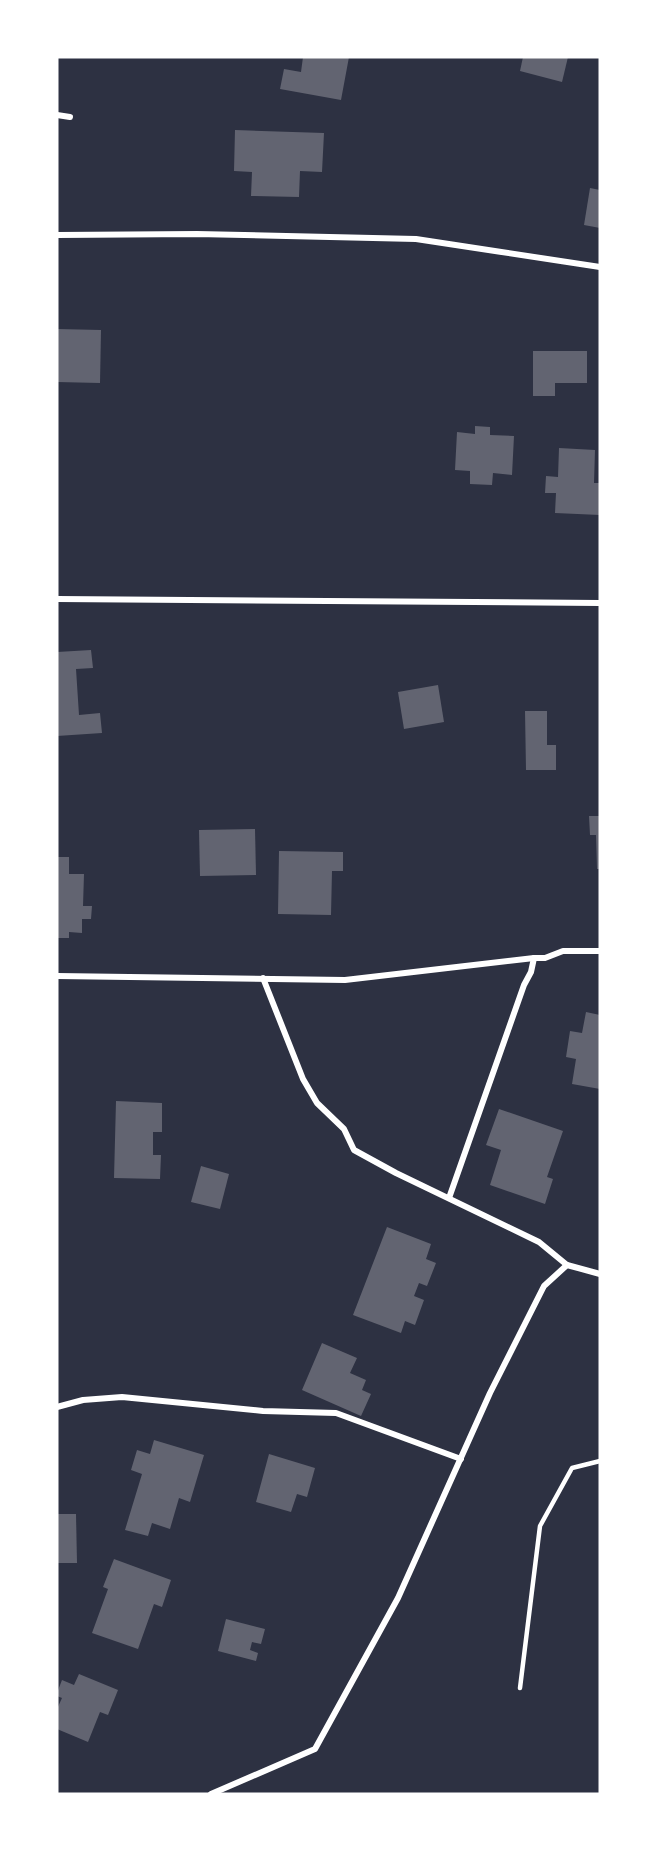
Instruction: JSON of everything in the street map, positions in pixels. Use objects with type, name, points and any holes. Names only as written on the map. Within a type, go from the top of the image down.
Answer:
[{"type":"street","points":[[57,115],[70,117]]},
{"type":"street","points":[[57,235],[197,234],[416,239],[600,267]]},
{"type":"street","points":[[57,599],[600,603]]},
{"type":"street","points":[[57,976],[345,980],[545,958],[563,951],[600,951]]},
{"type":"street","points":[[449,1198],[524,985],[531,972],[534,958]]},
{"type":"street","points":[[263,978],[303,1079],[317,1103],[344,1129],[354,1150],[538,1242],[567,1264],[600,1274]]},
{"type":"street","points":[[211,1794],[315,1749],[398,1598],[490,1393],[544,1286],[567,1264]]},
{"type":"street","points":[[57,1407],[83,1400],[122,1397],[263,1411],[336,1413],[460,1459]]},
{"type":"lane","points":[[520,1688],[540,1526],[572,1468],[600,1461]]},
{"type":"building","points":[[303,57],[349,57],[341,100],[280,89],[284,69],[301,72]]},
{"type":"building","points":[[523,57],[568,57],[562,82],[520,71]]},
{"type":"building","points":[[235,130],[324,133],[322,172],[300,171],[299,197],[251,196],[252,172],[234,171]]},
{"type":"building","points":[[590,188],[600,190],[600,228],[584,225]]},
{"type":"building","points":[[57,329],[101,330],[100,383],[57,382]]},
{"type":"building","points":[[533,351],[587,351],[587,383],[555,383],[555,396],[533,396]]},
{"type":"building","points":[[475,426],[490,427],[490,435],[514,436],[512,475],[493,473],[492,485],[470,484],[470,471],[455,470],[457,432],[475,434]]},
{"type":"building","points":[[559,448],[595,450],[594,483],[600,483],[600,515],[555,513],[556,493],[545,493],[546,476],[558,477]]},
{"type":"building","points":[[91,650],[93,668],[76,669],[79,715],[100,713],[102,733],[57,736],[57,652]]},
{"type":"building","points":[[438,685],[444,722],[404,729],[398,692]]},
{"type":"building","points":[[525,711],[547,711],[547,745],[556,745],[556,770],[526,770]]},
{"type":"building","points":[[589,816],[600,816],[600,869],[597,869],[596,835],[590,835]]},
{"type":"building","points":[[255,829],[256,875],[200,876],[199,830]]},
{"type":"building","points":[[279,851],[343,852],[343,871],[332,871],[331,915],[278,914]]},
{"type":"building","points":[[57,857],[69,857],[69,874],[84,874],[83,906],[92,906],[91,919],[82,919],[82,933],[69,932],[69,938],[57,938]]},
{"type":"building","points":[[586,1012],[600,1015],[600,1089],[572,1084],[576,1059],[566,1057],[570,1031],[582,1033]]},
{"type":"building","points":[[116,1101],[162,1103],[162,1132],[153,1132],[153,1155],[161,1155],[160,1179],[114,1178]]},
{"type":"building","points":[[499,1109],[563,1131],[547,1177],[553,1179],[545,1204],[490,1185],[501,1150],[486,1145]]},
{"type":"building","points":[[201,1166],[229,1174],[220,1209],[191,1202]]},
{"type":"building","points":[[387,1227],[431,1244],[426,1259],[436,1263],[427,1286],[419,1283],[414,1296],[424,1300],[415,1325],[405,1321],[401,1333],[353,1315]]},
{"type":"building","points":[[322,1343],[357,1358],[350,1373],[366,1380],[362,1390],[371,1394],[361,1416],[302,1390]]},
{"type":"building","points":[[154,1440],[204,1455],[190,1502],[179,1498],[170,1529],[152,1523],[148,1536],[125,1530],[142,1474],[131,1470],[137,1450],[150,1454]]},
{"type":"building","points":[[269,1454],[315,1468],[307,1497],[297,1494],[291,1512],[256,1502]]},
{"type":"building","points":[[57,1514],[76,1514],[77,1563],[57,1563]]},
{"type":"building","points":[[114,1559],[171,1580],[162,1607],[154,1604],[138,1649],[92,1633],[108,1589],[103,1587]]},
{"type":"building","points":[[226,1619],[265,1629],[261,1644],[252,1642],[250,1650],[258,1653],[256,1661],[218,1651]]},
{"type":"building","points":[[79,1674],[118,1690],[108,1715],[100,1712],[88,1742],[57,1729],[57,1709],[62,1698],[57,1696],[57,1693],[62,1680],[74,1685]]}]
